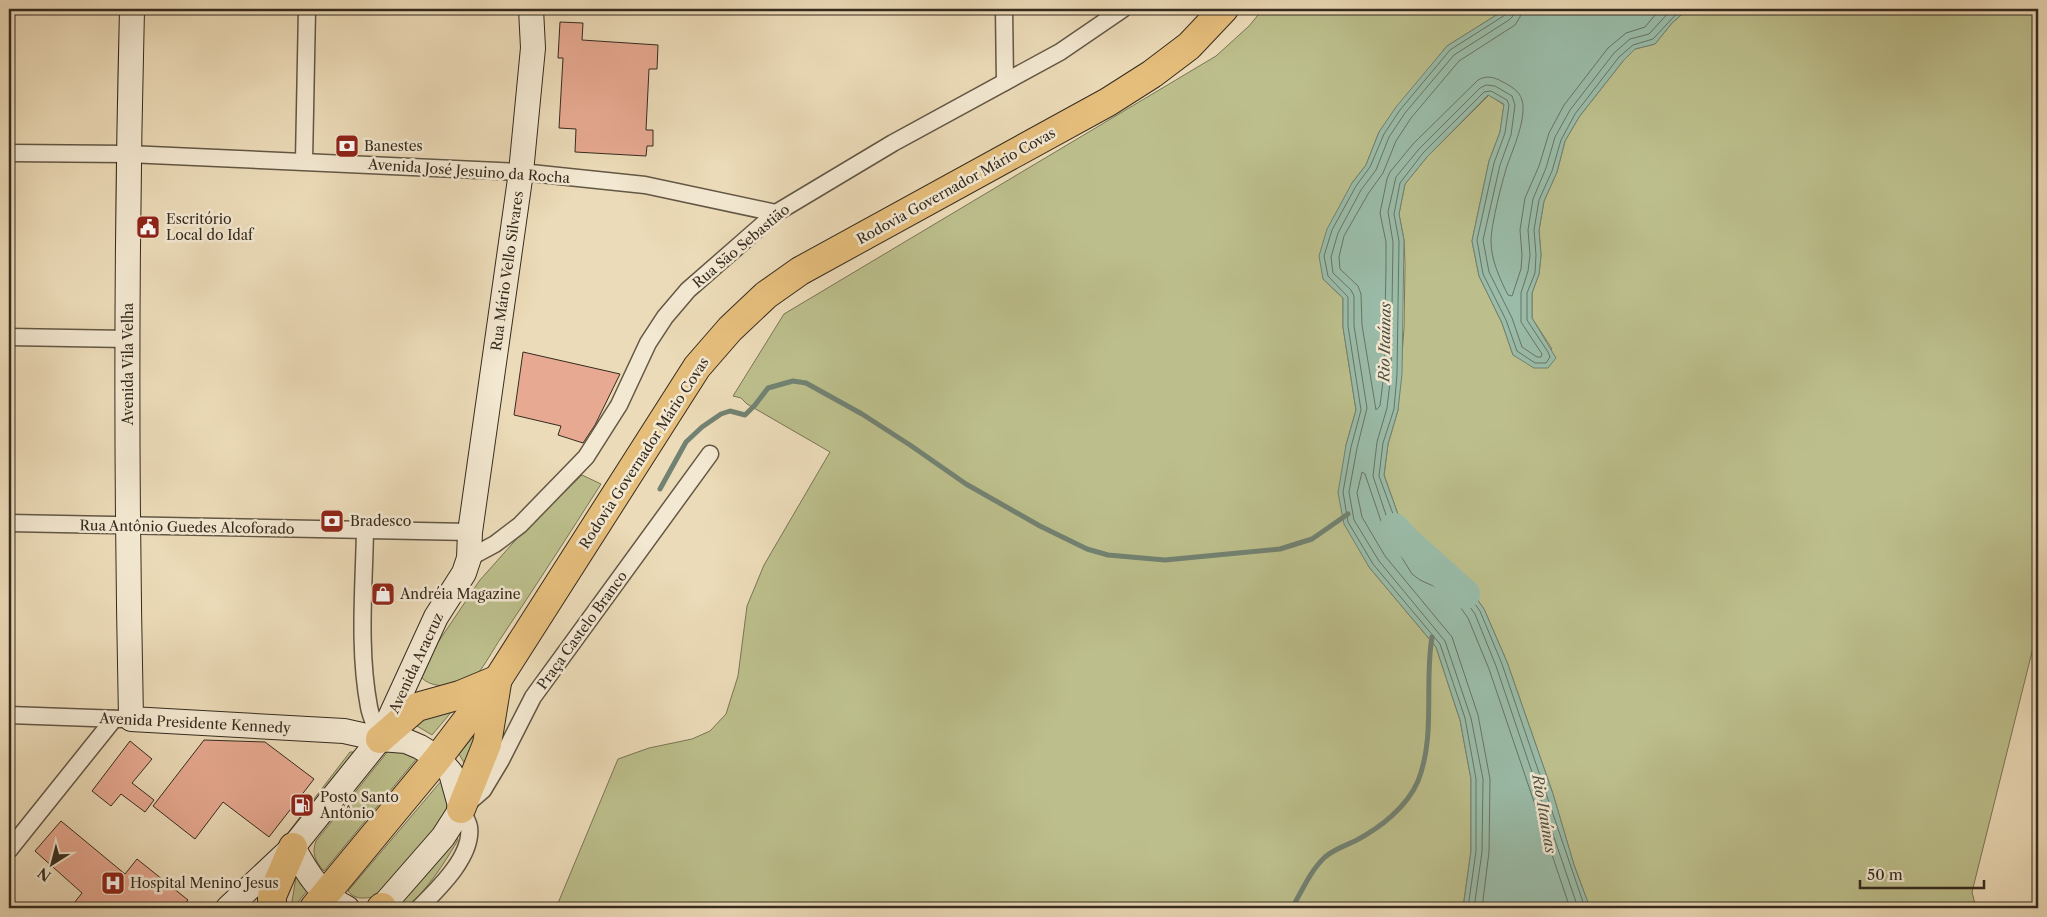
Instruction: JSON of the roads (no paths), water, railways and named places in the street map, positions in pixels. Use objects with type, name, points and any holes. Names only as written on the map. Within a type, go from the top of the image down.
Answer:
[{"type":"highway","name":"Rodovia Governador Mário Covas","points":[[328,904],[498,680],[697,367],[730,329],[766,295],[800,271],[1108,102],[1152,74],[1189,46],[1224,9]]},
{"type":"highway","points":[[380,739],[417,707],[460,695],[498,680]]},
{"type":"highway","points":[[461,809],[487,744],[498,680]]},
{"type":"highway","points":[[272,908],[272,896],[293,847]]},
{"type":"main road","name":"Avenida Vila Velha","points":[[122,719],[127,526],[128,154],[132,9]]},
{"type":"main road","name":"Rua Mário Vello Silvares","points":[[470,532],[521,172],[533,48],[531,9]]},
{"type":"main road","name":"Avenida Aracruz","points":[[380,739],[436,618],[457,586],[469,558],[470,532]]},
{"type":"main road","name":"Avenida Presidente Kennedy","points":[[122,719],[344,731],[380,739],[406,741],[438,758]]},
{"type":"main road","points":[[228,908],[293,847],[380,739]]},
{"type":"main road","points":[[438,758],[451,773],[461,809]]},
{"type":"main road","name":"Praça Castelo Branco","points":[[377,908],[443,837],[461,809]]},
{"type":"main road","points":[[293,847],[328,904]]},
{"type":"street","points":[[304,161],[307,9]]},
{"type":"street","points":[[1004,9],[1005,82]]},
{"type":"street","name":"Rua São Sebastião","points":[[469,558],[495,544],[520,525],[586,457],[619,405],[648,343],[665,316],[688,290],[776,213],[893,143],[1060,52],[1123,9]]},
{"type":"street","name":"Avenida José Jesuino da Rocha","points":[[9,153],[128,154],[521,172],[645,185],[776,213]]},
{"type":"street","points":[[9,337],[128,339]]},
{"type":"street","name":"Praça Castelo Branco","points":[[461,809],[483,790],[501,760],[533,696],[710,454]]},
{"type":"street","name":"Rua Antônio Guedes Alcoforado","points":[[9,524],[470,532]]},
{"type":"street","points":[[365,530],[363,647],[370,708],[380,739]]},
{"type":"street","name":"Avenida Presidente Kennedy","points":[[9,715],[122,719]]},
{"type":"street","points":[[9,850],[122,719]]},
{"type":"street","points":[[420,908],[451,874],[468,844],[469,826],[461,809]]},
{"type":"water","points":[[1506,9],[1688,9],[1672,23],[1655,44],[1635,49],[1623,61],[1579,117],[1565,141],[1557,172],[1544,201],[1539,230],[1541,255],[1539,274],[1532,293],[1532,318],[1556,358],[1548,368],[1534,368],[1513,355],[1502,323],[1479,276],[1472,241],[1489,161],[1500,132],[1504,104],[1488,95],[1427,157],[1405,184],[1399,214],[1404,240],[1402,374],[1398,410],[1388,444],[1384,475],[1400,520],[1428,563],[1463,579],[1484,609],[1507,662],[1590,908],[1463,908],[1471,851],[1471,779],[1460,720],[1436,647],[1369,567],[1344,524],[1338,493],[1346,445],[1356,410],[1343,327],[1343,298],[1323,279],[1319,256],[1327,229],[1352,183],[1366,165],[1379,132],[1396,107],[1447,46]]},
{"type":"waterway","points":[[660,489],[686,442],[702,427],[721,414],[730,411],[745,415],[768,388],[793,381],[806,383],[862,414],[966,484],[1040,526],[1087,549],[1108,555],[1165,560],[1280,549],[1312,539],[1348,514]]},
{"type":"waterway","name":"Rio Itaúnas","points":[[1394,528],[1465,594]]},
{"type":"waterway","points":[[1292,908],[1311,875],[1325,857],[1364,836],[1383,823],[1400,808],[1413,791],[1418,781],[1427,746],[1432,637]]},
{"type":"place","name":"Banestes","points":[[347,146]]},
{"type":"place","name":"Escritório Local do Idaf","points":[[148,227]]},
{"type":"place","name":"Bradesco","points":[[332,521]]},
{"type":"place","name":"Andréia Magazine","points":[[383,594]]},
{"type":"place","name":"Posto Santo Antônio","points":[[302,805]]},
{"type":"place","name":"Hospital Menino Jesus","points":[[113,883]]}]
